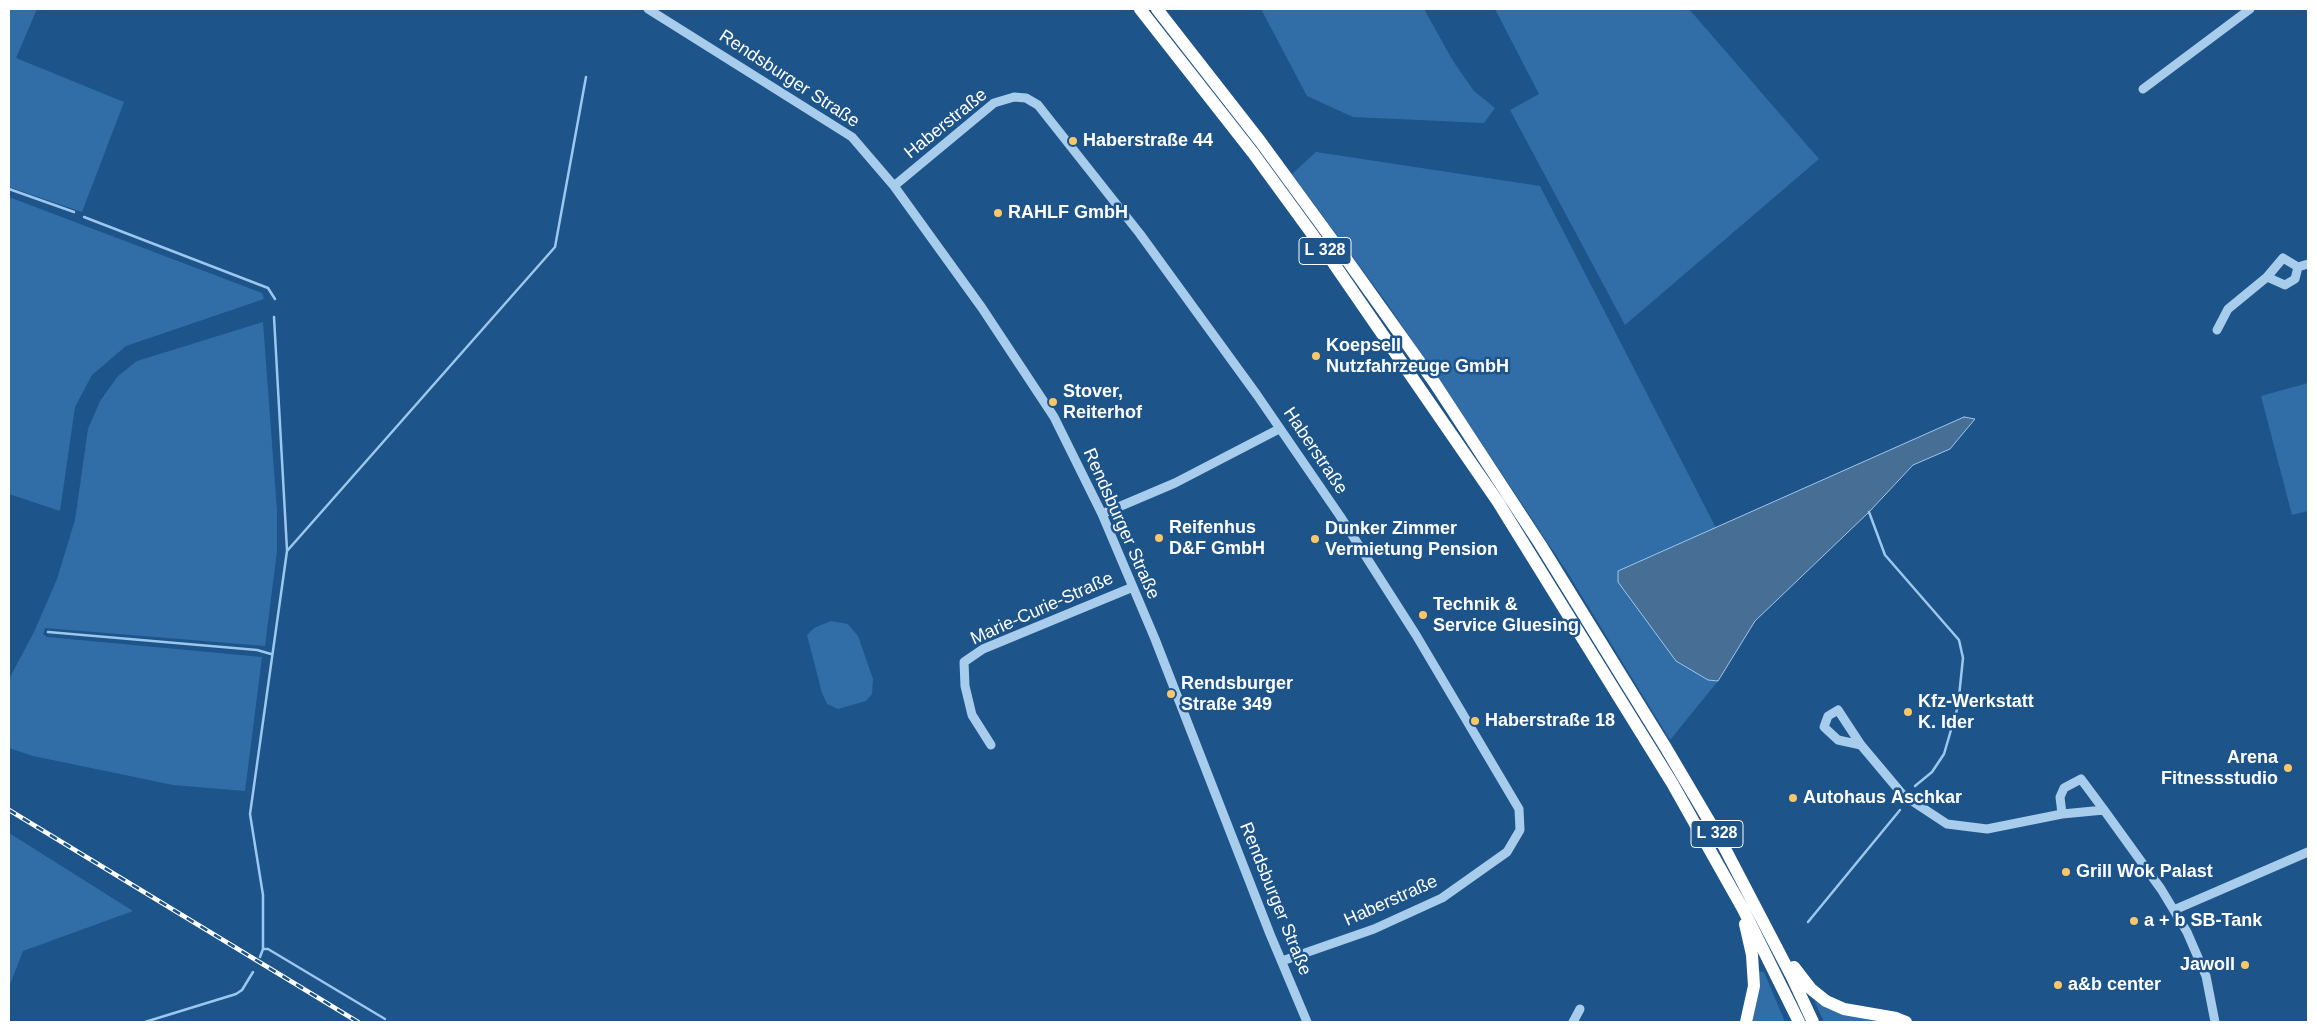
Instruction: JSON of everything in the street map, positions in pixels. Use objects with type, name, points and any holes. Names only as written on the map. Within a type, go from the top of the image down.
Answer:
[{"type":"highway","name":"L 328","points":[[1140,9],[1253,153],[1334,264],[1493,494],[1672,783],[1743,909],[1799,1022]]},
{"type":"highway","name":"L 328","points":[[1157,9],[1266,149],[1434,382],[1540,544],[1721,841],[1764,921],[1813,1022]]},
{"type":"highway","points":[[1743,909],[1754,970],[1754,986],[1746,1022]]},
{"type":"highway","points":[[1764,921],[1800,977],[1826,1001],[1844,1009],[1896,1018],[1906,1022]]},
{"type":"street","points":[[2143,88],[2250,9]]},
{"type":"street","name":"Rendsburger Straße","points":[[654,10],[852,137],[894,186],[982,308],[1054,417],[1102,514],[1133,587],[1307,1022]]},
{"type":"street","name":"Haberstraße","points":[[894,186],[994,103],[1014,97],[1026,98],[1038,105],[1140,234],[1340,516],[1416,635],[1519,809],[1520,830],[1507,852],[1442,898],[1374,929],[1282,961]]},
{"type":"street","points":[[2217,330],[2228,309],[2267,277],[2284,258],[2298,267],[2308,264]]},
{"type":"street","points":[[2267,277],[2285,285],[2295,279],[2298,267]]},
{"type":"street","points":[[1102,514],[1175,483],[1279,429]]},
{"type":"street","name":"Marie-Curie-Straße","points":[[992,746],[972,715],[965,686],[964,662],[983,649],[1133,587]]},
{"type":"street","points":[[1861,745],[1903,795],[1947,824],[1987,829],[2062,814],[2104,810]]},
{"type":"street","points":[[2062,814],[2060,797],[2064,788],[2081,779],[2174,910],[2187,932],[2206,976],[2216,1022]]},
{"type":"street","points":[[2174,910],[2308,852]]},
{"type":"street","points":[[1573,1022],[1580,1009]]},
{"type":"shaded area","points":[[9,9],[37,9],[16,58],[124,102],[82,212],[9,187]]},
{"type":"shaded area","points":[[1261,9],[1424,9],[1453,61],[1474,91],[1495,108],[1484,123],[1353,117],[1307,96]]},
{"type":"shaded area","points":[[1495,9],[1689,9],[1819,159],[1625,325],[1510,110],[1539,94]]},
{"type":"shaded area","points":[[1316,152],[1540,186],[1716,528],[1618,571],[1708,680],[1718,681],[1670,740],[1569,575],[1473,430],[1386,302],[1292,174]]},
{"type":"shaded area","points":[[9,197],[262,293],[264,299],[126,346],[92,375],[75,407],[60,511],[9,494]]},
{"type":"shaded area","points":[[263,322],[277,511],[277,551],[265,646],[45,628],[43,634],[47,637],[262,657],[245,791],[173,785],[33,756],[9,748],[9,679],[34,632],[57,579],[75,520],[88,429],[100,401],[118,376],[137,361]]},
{"type":"shaded area","points":[[2308,383],[2308,511],[2292,515],[2261,396]]},
{"type":"shaded area","points":[[1964,417],[1975,419],[1950,449],[1913,465],[1869,512],[1755,621],[1718,681],[1708,680],[1676,661],[1618,582],[1618,571]]},
{"type":"shaded area","points":[[831,621],[848,624],[858,636],[873,679],[872,694],[866,701],[838,709],[827,704],[822,693],[807,635],[814,628]]},
{"type":"shaded area","points":[[9,833],[133,911],[23,951],[9,987]]},
{"type":"shaded area","points":[[1759,971],[1764,972],[1785,1022],[1752,1022],[1758,991]]},
{"type":"shaded area","points":[[1814,1000],[1828,1009],[1894,1022],[1824,1022]]},
{"type":"waterway","points":[[260,957],[263,949],[263,895],[250,814],[287,551],[555,247],[586,77]]},
{"type":"waterway","points":[[9,189],[74,212]]},
{"type":"waterway","points":[[84,217],[268,288],[275,299]]},
{"type":"waterway","points":[[274,317],[287,550]]},
{"type":"waterway","points":[[1869,512],[1885,555],[1959,640],[1963,658],[1958,706],[1944,754],[1932,772],[1915,786]]},
{"type":"waterway","points":[[48,632],[257,650],[271,654]]},
{"type":"waterway","points":[[1808,922],[1900,810]]},
{"type":"waterway","points":[[263,949],[268,949],[385,1019]]},
{"type":"waterway","points":[[145,1022],[236,994],[242,990],[253,972]]},
{"type":"railway","points":[[9,810],[358,1022]]},
{"type":"place","name":"Haberstraße 44","points":[[1073,141]]},
{"type":"place","name":"RAHLF GmbH","points":[[998,213]]},
{"type":"place","name":"Koepsell Nutzfahrzeuge GmbH","points":[[1316,356]]},
{"type":"place","name":"Stover, Reiterhof","points":[[1053,402]]},
{"type":"place","name":"Reifenhus D&F GmbH","points":[[1159,538]]},
{"type":"place","name":"Dunker Zimmer Vermietung Pension","points":[[1315,539]]},
{"type":"place","name":"Technik & Service Gluesing","points":[[1423,615]]},
{"type":"place","name":"Rendsburger Straße 349","points":[[1171,694]]},
{"type":"place","name":"Kfz-Werkstatt K. Ider","points":[[1908,712]]},
{"type":"place","name":"Haberstraße 18","points":[[1475,721]]},
{"type":"place","name":"Arena Fitnessstudio","points":[[2288,768]]},
{"type":"place","name":"Autohaus Aschkar","points":[[1793,798]]},
{"type":"place","name":"Grill Wok Palast","points":[[2066,872]]},
{"type":"place","name":"a + b SB-Tank","points":[[2134,921]]},
{"type":"place","name":"Jawoll","points":[[2245,965]]},
{"type":"place","name":"a&b center","points":[[2058,985]]}]
